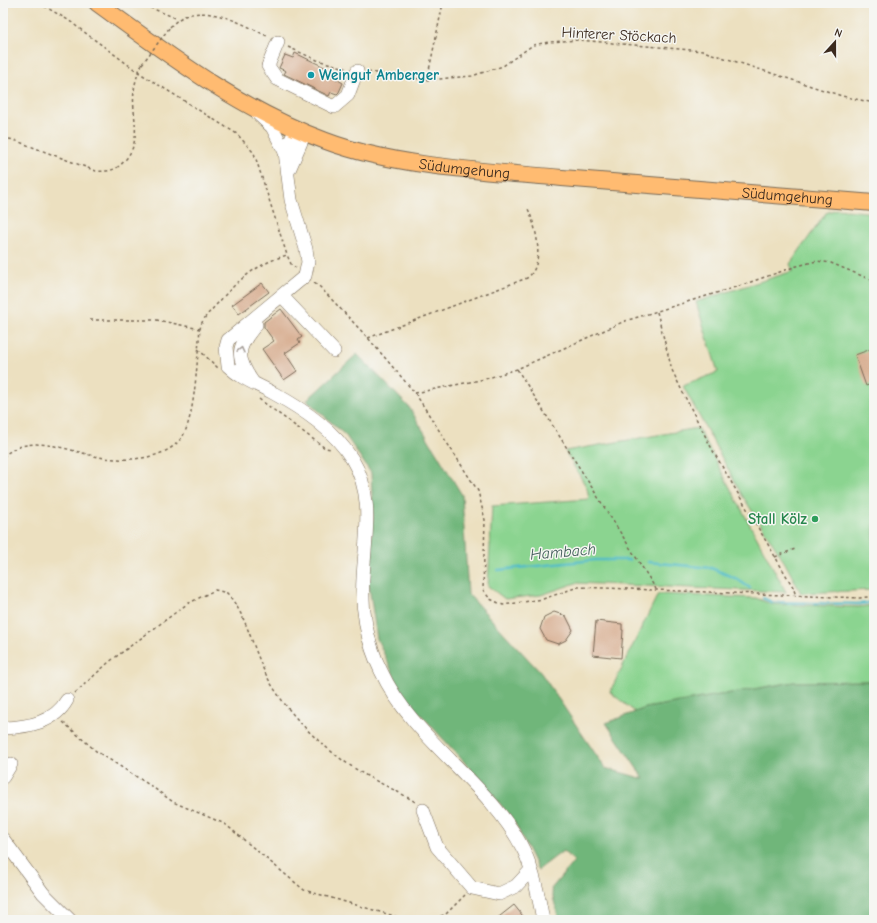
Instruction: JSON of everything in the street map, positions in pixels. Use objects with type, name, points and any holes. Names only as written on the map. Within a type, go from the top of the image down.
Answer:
[{"type":"main road","name":"Südumgehung","points":[[97,3],[208,82],[250,108],[300,131],[339,146],[403,161],[497,172],[874,204]]},
{"type":"street","points":[[278,42],[268,66],[277,79],[334,107],[348,95],[357,71]]},
{"type":"street","points":[[250,108],[272,126],[285,152],[291,200],[306,249],[308,262],[305,276],[228,340],[226,347],[231,369],[275,391],[312,416],[344,449],[361,474],[366,496],[367,519],[363,580],[364,613],[370,646],[381,672],[404,711],[505,821],[524,852],[543,920]]},
{"type":"street","points":[[285,152],[300,131]]},
{"type":"street","points":[[287,176],[300,131]]},
{"type":"street","points":[[279,298],[334,351]]},
{"type":"street","points":[[255,380],[243,367],[239,352],[246,337],[279,298]]},
{"type":"street","points":[[3,728],[37,724],[55,716],[68,700]]},
{"type":"street","points":[[3,777],[11,764]]},
{"type":"street","points":[[423,810],[437,847],[472,888],[499,894],[516,886],[530,871]]},
{"type":"street","points":[[3,839],[43,894],[70,920]]},
{"type":"path","points":[[40,3],[68,20],[138,72],[237,134],[254,153],[291,264],[320,287],[368,338],[415,393],[478,491],[484,520],[483,590],[490,599],[503,605],[543,600],[578,587],[860,598],[874,596]]},
{"type":"path","points":[[3,138],[14,140],[96,171],[109,172],[120,167],[131,153],[136,137],[134,91],[138,72],[142,64],[170,27],[178,19],[139,3]]},
{"type":"path","points":[[427,80],[444,3]]},
{"type":"path","name":"Hinterer Stöckach","points":[[178,19],[200,13],[213,15],[239,23],[317,60],[357,71],[427,80],[472,76],[503,66],[533,45],[549,42],[578,40],[703,51],[842,96],[874,103]]},
{"type":"path","points":[[368,338],[527,278],[534,273],[537,266],[538,253],[534,221],[527,207]]},
{"type":"path","points":[[3,457],[11,449],[23,445],[72,449],[104,458],[139,458],[157,455],[170,450],[180,440],[186,427],[192,406],[200,329],[203,319],[238,280],[270,260],[287,255]]},
{"type":"path","points":[[415,393],[485,379],[517,369],[625,321],[658,312],[797,266],[817,261],[831,263],[874,281]]},
{"type":"path","points":[[658,312],[672,370],[683,393],[713,451],[776,557],[796,596]]},
{"type":"path","points":[[90,320],[157,320],[200,329]]},
{"type":"path","points":[[198,348],[211,363],[222,371],[231,369]]},
{"type":"path","points":[[517,369],[656,589]]},
{"type":"path","points":[[255,380],[256,395],[263,403],[294,423],[325,448],[333,450],[344,449]]},
{"type":"path","points":[[776,557],[795,549]]},
{"type":"path","points":[[68,700],[109,662],[187,604],[216,590],[227,593],[241,612],[258,660],[267,677],[297,719],[337,756],[367,775],[410,798],[423,810]]},
{"type":"path","points":[[55,716],[96,751],[173,802],[225,824],[304,890],[408,920]]},
{"type":"path","points":[[423,920],[445,915],[472,888]]},
{"type":"green space","points":[[837,209],[874,213],[874,590],[801,593],[785,563],[742,495],[683,386],[718,372],[696,302],[793,271],[790,264],[826,213]]},
{"type":"green space","points":[[357,354],[409,407],[462,495],[468,594],[541,673],[605,768],[644,779],[606,723],[646,708],[794,682],[874,681],[874,920],[559,920],[551,889],[574,861],[563,851],[538,870],[514,821],[478,777],[403,695],[377,639],[367,573],[373,518],[371,473],[346,436],[307,400]]},
{"type":"green space","points":[[698,428],[786,592],[576,583],[541,595],[505,599],[488,586],[492,506],[589,499],[587,488],[565,451]]},
{"type":"green space","points":[[658,594],[756,598],[771,604],[859,607],[874,605],[874,681],[794,682],[646,708],[635,712],[610,692]]},
{"type":"building","name":"Weingut Amberger","points":[[295,53],[339,74],[336,79],[343,83],[339,92],[337,94],[331,92],[329,96],[284,74],[286,71],[279,68],[285,55],[293,58]]},
{"type":"building","points":[[262,283],[269,292],[239,314],[232,305]]},
{"type":"building","points":[[281,309],[302,337],[298,340],[300,343],[285,353],[297,371],[284,380],[262,349],[274,341],[264,327],[264,322]]},
{"type":"building","points":[[874,348],[874,383],[866,386],[855,355]]},
{"type":"building","points":[[554,612],[566,616],[573,630],[566,640],[558,644],[546,640],[540,629],[544,617]]},
{"type":"building","points":[[596,621],[622,624],[621,658],[593,655]]},
{"type":"building","points":[[514,905],[526,920],[495,920]]},
{"type":"waterway","name":"Hambach","points":[[498,570],[595,560],[629,560]]},
{"type":"waterway","name":"Hambach","points":[[648,562],[711,568],[737,579],[750,588]]},
{"type":"waterway","name":"Hambach","points":[[763,598],[772,602],[860,604],[874,602]]},
{"type":"place","name":"Weingut Amberger","points":[[311,75]]},
{"type":"place","name":"Stall Kölz","points":[[815,519]]}]
